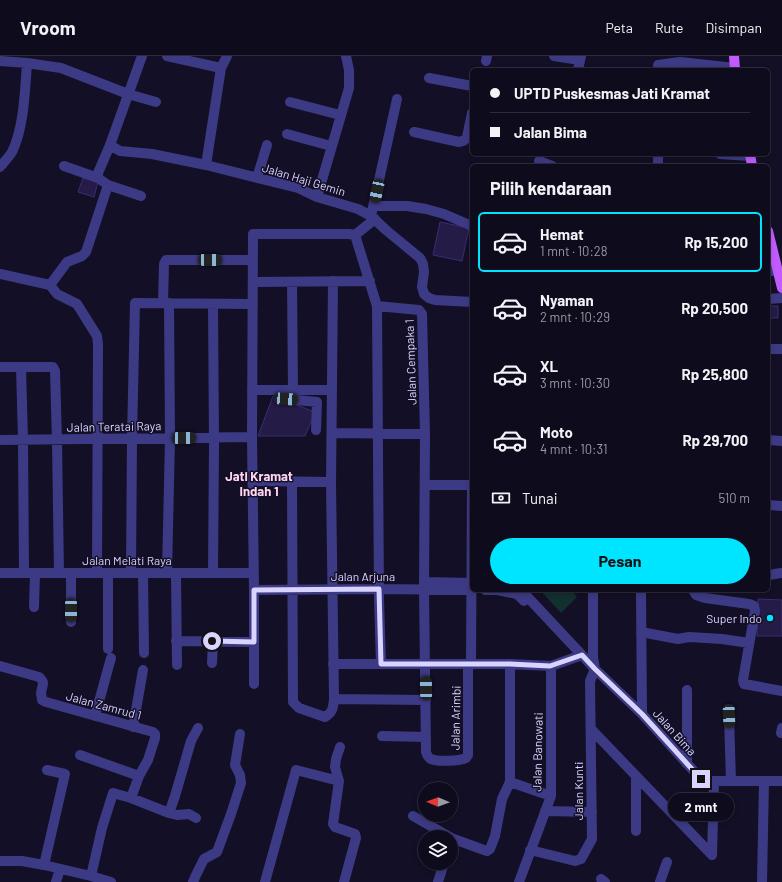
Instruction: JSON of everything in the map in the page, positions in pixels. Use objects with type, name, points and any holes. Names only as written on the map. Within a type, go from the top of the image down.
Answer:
[{"type":"main road","points":[[734,56],[735,68]]},
{"type":"main road","points":[[770,249],[773,271],[782,288]]},
{"type":"street","points":[[98,178],[98,173],[110,145],[142,56]]},
{"type":"street","points":[[167,56],[220,68]]},
{"type":"street","points":[[206,165],[220,68],[226,56]]},
{"type":"street","points":[[316,197],[349,88],[349,70],[346,56]]},
{"type":"street","points":[[554,56],[580,62]]},
{"type":"street","points":[[0,61],[61,68],[128,94],[156,102]]},
{"type":"street","points":[[658,64],[680,62],[727,68]]},
{"type":"street","points":[[0,167],[11,153],[20,132],[27,63]]},
{"type":"street","points":[[429,78],[470,86]]},
{"type":"street","points":[[355,235],[373,214],[397,99]]},
{"type":"street","points":[[290,102],[340,115]]},
{"type":"street","points":[[414,132],[459,142],[465,140],[467,137],[470,123]]},
{"type":"street","points":[[287,134],[331,146]]},
{"type":"street","name":"Jalan Haji Gemin","points":[[110,145],[120,151],[152,154],[206,165],[298,188],[316,197],[358,208],[373,214],[386,230],[420,258],[423,264],[424,272],[422,287],[424,294],[435,300],[470,302]]},
{"type":"street","points":[[257,178],[267,145]]},
{"type":"street","points":[[732,156],[750,159]]},
{"type":"street","points":[[64,166],[98,178],[108,185],[141,196]]},
{"type":"street","points":[[50,285],[66,262],[82,256],[86,252],[108,185]]},
{"type":"street","points":[[373,214],[407,206],[444,214],[470,225]]},
{"type":"street","points":[[254,684],[252,437],[253,234],[355,235]]},
{"type":"street","points":[[355,235],[377,306],[377,434],[381,664]]},
{"type":"street","points":[[177,665],[172,573],[170,438],[164,264],[166,260],[253,260]]},
{"type":"street","points":[[0,274],[50,285],[57,294],[77,304],[97,336],[97,573]]},
{"type":"street","points":[[292,482],[293,702],[299,708],[325,717],[333,708],[334,699],[331,482],[333,281]]},
{"type":"street","points":[[253,282],[370,281]]},
{"type":"street","points":[[292,282],[299,393]]},
{"type":"street","points":[[770,299],[782,298]]},
{"type":"street","points":[[131,573],[135,303],[253,304]]},
{"type":"street","points":[[213,304],[213,573]]},
{"type":"street","name":"Jalan Cempaka 1","points":[[377,306],[419,310],[422,314],[425,434],[424,586]]},
{"type":"street","points":[[770,349],[782,349]]},
{"type":"street","points":[[0,367],[53,368],[55,371],[59,573]]},
{"type":"street","points":[[21,367],[24,573]]},
{"type":"street","points":[[252,390],[299,393],[332,390]]},
{"type":"street","points":[[286,399],[299,393]]},
{"type":"street","points":[[299,393],[317,402],[316,430]]},
{"type":"street","points":[[332,433],[425,434]]},
{"type":"street","name":"Jalan Teratai Raya","points":[[0,440],[252,437]]},
{"type":"street","points":[[770,440],[782,441]]},
{"type":"street","points":[[253,481],[331,482]]},
{"type":"street","points":[[425,485],[470,485]]},
{"type":"street","points":[[770,505],[782,506]]},
{"type":"street","name":"Jalan Melati Raya","points":[[0,573],[253,573]]},
{"type":"street","points":[[34,573],[34,607]]},
{"type":"street","points":[[71,573],[71,622]]},
{"type":"street","points":[[95,716],[110,653],[108,573]]},
{"type":"street","points":[[143,573],[144,653]]},
{"type":"street","points":[[770,575],[782,573]]},
{"type":"street","name":"Jalan Arjuna","points":[[254,590],[379,589],[424,586],[470,586]]},
{"type":"street","name":"Jalan Arimbi","points":[[424,586],[426,752],[428,757],[432,760],[458,761],[466,758],[468,755],[469,664]]},
{"type":"street","points":[[469,664],[472,592]]},
{"type":"street","points":[[519,592],[586,661]]},
{"type":"street","points":[[333,664],[510,664],[550,666],[586,661],[593,658],[593,592]]},
{"type":"street","points":[[694,592],[696,595],[705,598],[754,606],[755,611],[743,680],[744,684],[782,691]]},
{"type":"street","points":[[641,593],[642,714]]},
{"type":"street","points":[[641,632],[678,639],[689,637],[722,639],[749,643]]},
{"type":"street","points":[[176,641],[254,642]]},
{"type":"street","points":[[212,641],[212,663]]},
{"type":"street","name":"Jalan Bima","points":[[586,661],[642,714],[704,781],[782,782]]},
{"type":"street","name":"Jalan Kunti","points":[[530,850],[576,861],[581,859],[592,840],[590,681],[586,661]]},
{"type":"street","points":[[458,841],[487,851],[490,849],[495,836],[502,799],[510,782],[510,664]]},
{"type":"street","name":"Jalan Zamrud 1","points":[[0,666],[39,677],[44,684],[41,694],[42,700],[46,702],[153,732],[155,734],[148,760],[139,776],[131,798]]},
{"type":"street","name":"Jalan Banowati","points":[[519,882],[551,796],[550,666]]},
{"type":"street","points":[[133,727],[143,670]]},
{"type":"street","points":[[686,690],[687,764]]},
{"type":"street","points":[[334,699],[426,700]]},
{"type":"street","points":[[729,716],[731,781]]},
{"type":"street","points":[[169,813],[176,796],[191,741],[198,728]]},
{"type":"street","points":[[591,729],[712,856],[714,781]]},
{"type":"street","points":[[194,882],[204,859],[217,852],[241,783],[240,775],[235,765],[240,734]]},
{"type":"street","points":[[382,736],[426,737]]},
{"type":"street","points":[[340,747],[335,767],[339,781],[333,824],[335,827],[355,834],[356,838],[344,882]]},
{"type":"street","points":[[80,755],[139,776]]},
{"type":"street","points":[[44,865],[66,774],[47,770]]},
{"type":"street","points":[[265,882],[296,770],[339,781]]},
{"type":"street","points":[[636,776],[636,831]]},
{"type":"street","points":[[762,882],[764,781]]},
{"type":"street","points":[[510,782],[551,796]]},
{"type":"street","points":[[91,876],[102,828],[113,793],[131,798],[169,813],[177,815],[189,814],[196,818]]},
{"type":"street","points":[[545,811],[592,812]]},
{"type":"street","points":[[412,816],[436,830]]},
{"type":"street","points":[[0,861],[22,861],[44,865],[111,882]]},
{"type":"street","points":[[660,882],[666,862]]},
{"type":"street","points":[[56,882],[60,869]]},
{"type":"street","points":[[438,882],[442,870]]},
{"type":"green space","points":[[542,592],[573,592],[577,597],[561,613]]},
{"type":"building","points":[[83,178],[98,182],[94,197],[78,192]]},
{"type":"building","points":[[440,222],[469,228],[462,261],[433,255]]},
{"type":"building","points":[[770,306],[778,306],[778,318],[770,318]]},
{"type":"building","points":[[273,396],[315,412],[305,436],[258,436]]},
{"type":"building","name":"Super Indo","points":[[758,599],[782,600],[782,636],[757,636]]},
{"type":"place","name":"Super Indo","points":[[770,618]]},
{"type":"district","name":"Jati Kramat Indah 1","points":[[259,484]]},
{"type":"route","points":[[212,641],[254,642],[254,590],[379,589],[381,664],[510,664],[550,666],[582,655],[642,714],[701,779]]}]
